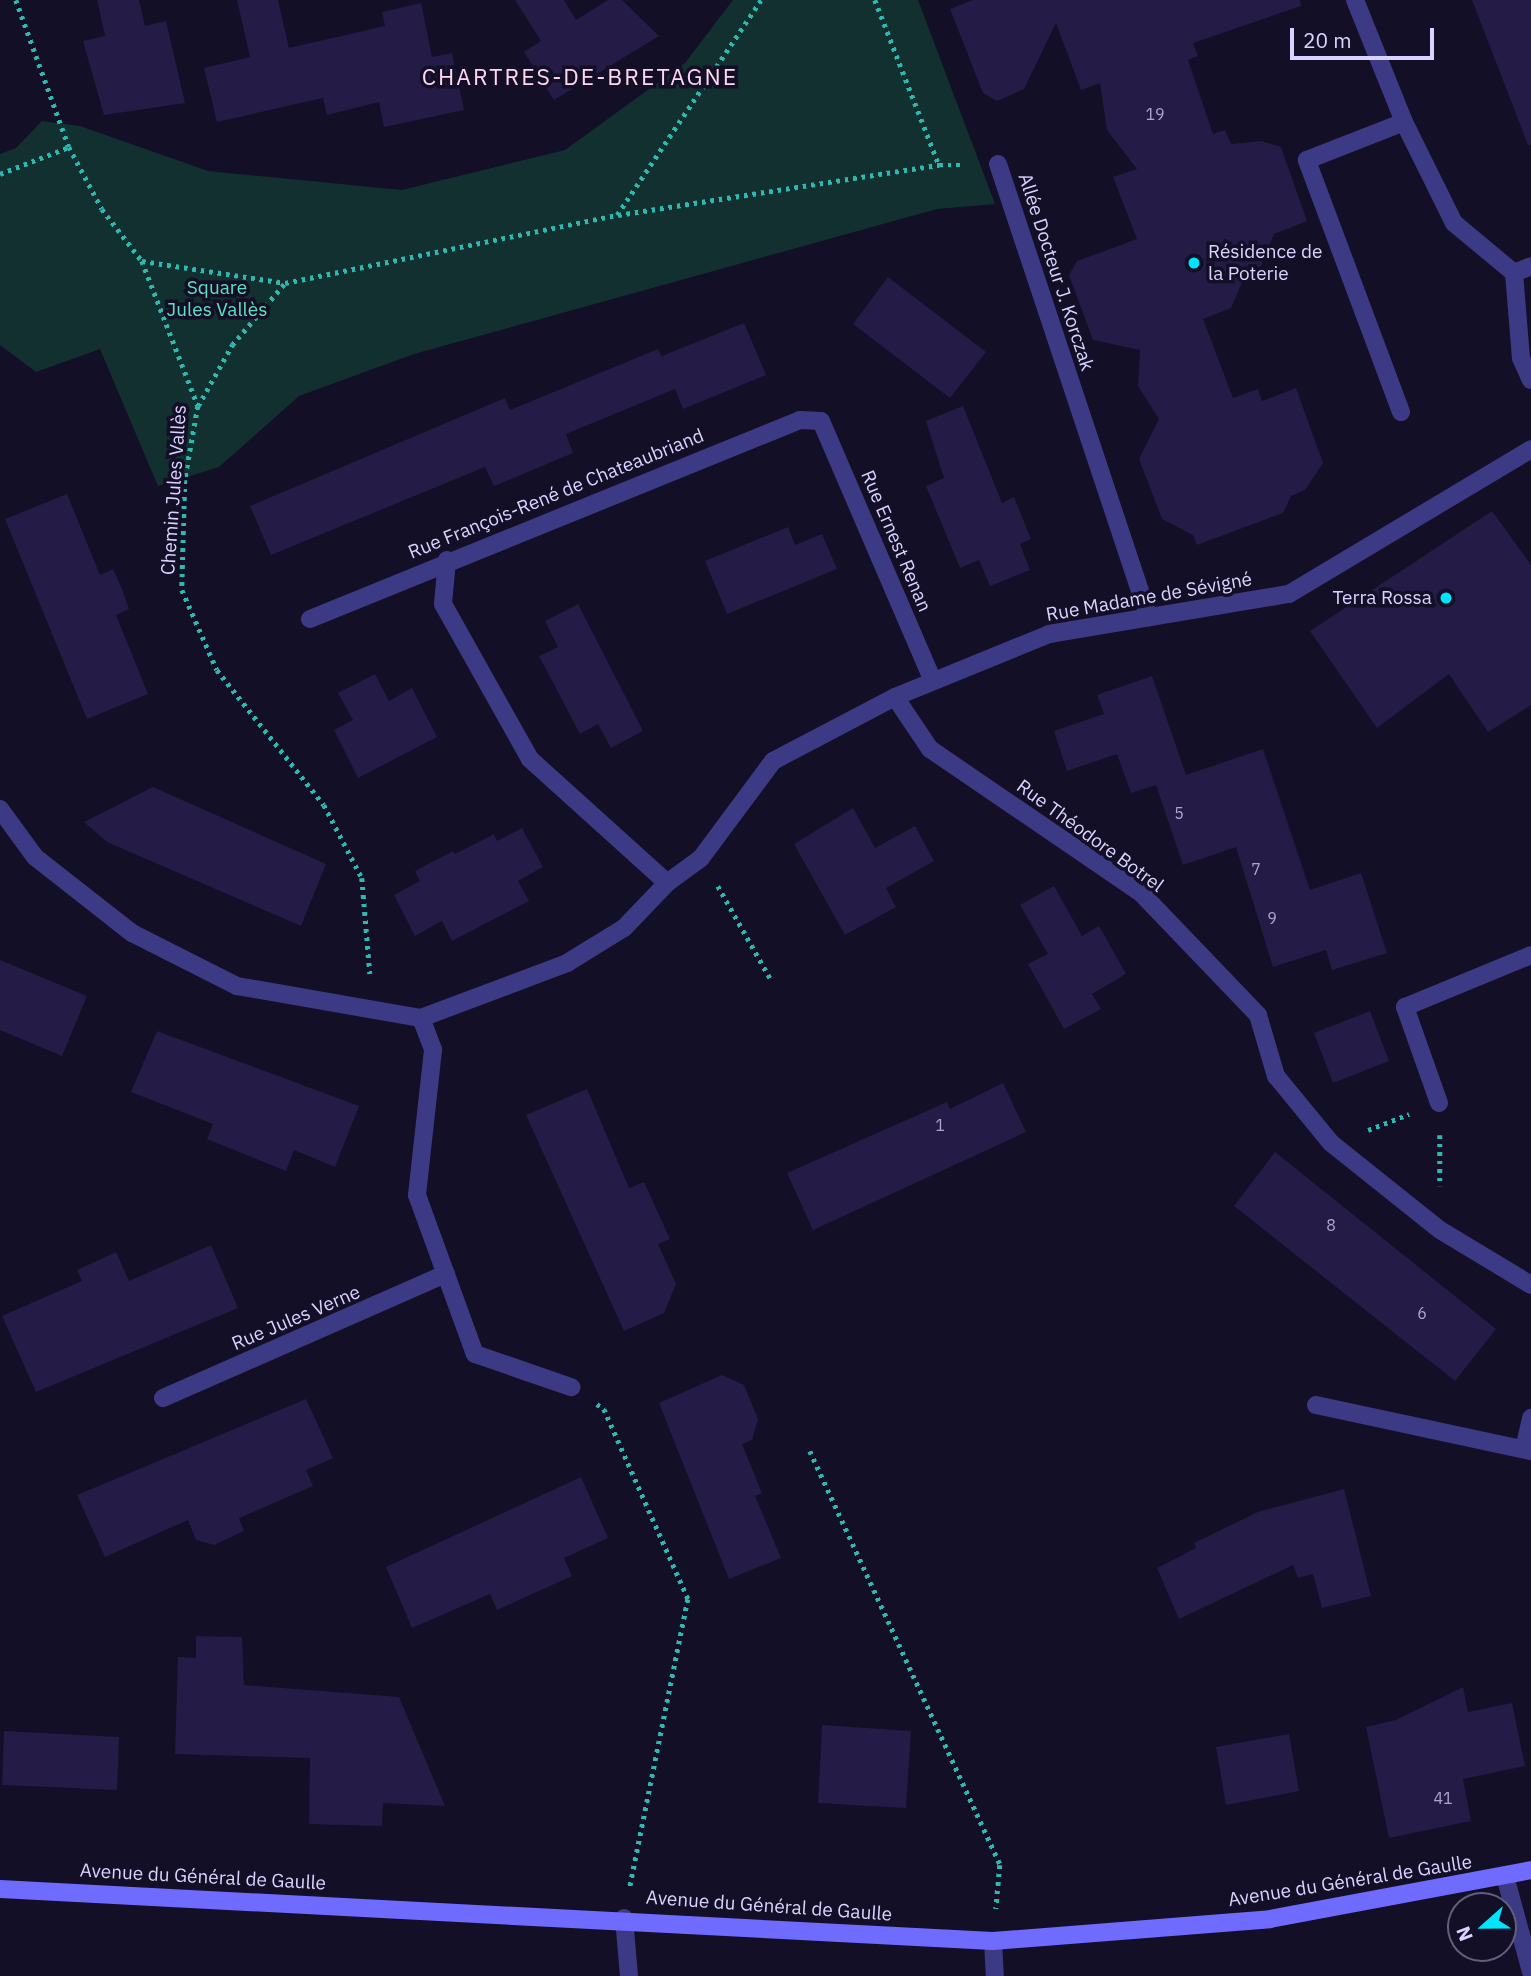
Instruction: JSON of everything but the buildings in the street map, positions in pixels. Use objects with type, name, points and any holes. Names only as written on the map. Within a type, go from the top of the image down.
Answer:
[{"type":"main road","name":"Avenue du Général de Gaulle","points":[[0,1889],[624,1918],[993,1941],[1270,1919],[1531,1870]]},
{"type":"street","points":[[1355,0],[1404,122],[1454,222],[1523,269],[1521,358],[1531,380]]},
{"type":"street","points":[[1401,412],[1307,160],[1404,122]]},
{"type":"street","name":"Allée Docteur J. Korczak","points":[[998,164],[1149,617]]},
{"type":"street","name":"Rue François-René de Chateaubriand","points":[[310,619],[447,560],[800,420],[821,421]]},
{"type":"street","name":"Rue Ernest Renan","points":[[821,421],[932,679]]},
{"type":"street","name":"Rue Madame de Sévigné","points":[[0,808],[35,857],[132,933],[237,986],[373,1013],[421,1018],[567,963],[624,928],[667,883],[701,858],[773,761],[895,697],[932,679],[1049,634],[1289,594],[1531,449]]},
{"type":"street","points":[[447,560],[443,604],[530,759],[667,883]]},
{"type":"street","name":"Rue Théodore Botrel","points":[[895,697],[930,749],[1141,893],[1258,1015],[1276,1076],[1331,1143]]},
{"type":"street","points":[[1439,1103],[1405,1007],[1531,955]]},
{"type":"street","points":[[421,1018],[433,1050],[418,1195],[475,1354],[570,1387]]},
{"type":"street","points":[[1331,1143],[1440,1230],[1531,1285]]},
{"type":"street","name":"Rue Jules Verne","points":[[163,1398],[446,1274]]},
{"type":"street","points":[[1316,1405],[1527,1450],[1531,1418]]},
{"type":"street","points":[[1504,1877],[1531,1972]]},
{"type":"street","points":[[624,1918],[629,1976]]},
{"type":"street","points":[[993,1941],[995,1976]]},
{"type":"path","name":"Chemin Jules Vallès","points":[[16,0],[69,147],[102,209],[142,261],[198,406],[185,480],[182,590],[217,670],[324,805],[362,878],[373,1013]]},
{"type":"path","points":[[617,215],[761,0]]},
{"type":"path","points":[[875,0],[939,165]]},
{"type":"path","points":[[0,174],[69,147]]},
{"type":"path","name":"Allée Docteur J. Korczak","points":[[285,284],[617,215],[939,165],[998,164]]},
{"type":"path","points":[[142,261],[285,284]]},
{"type":"path","points":[[198,406],[232,345],[285,284]]},
{"type":"path","points":[[701,858],[771,978]]},
{"type":"path","points":[[1331,1143],[1439,1103],[1440,1230]]},
{"type":"path","points":[[570,1387],[604,1409],[688,1598],[624,1918]]},
{"type":"path","points":[[810,1451],[1000,1865],[993,1941]]},
{"type":"green space","name":"Square Jules Vallès","points":[[733,0],[918,0],[995,204],[937,209],[414,354],[299,396],[219,467],[158,486],[100,349],[36,372],[0,345],[0,154],[16,148],[42,121],[80,126],[208,171],[402,190],[565,150],[685,63]]},
{"type":"place","name":"Résidence de la Poterie","points":[[1194,263]]},
{"type":"place","name":"Terra Rossa","points":[[1446,598]]},
{"type":"district","name":"CHARTRES-DE-BRETAGNE","points":[[580,76]]}]
